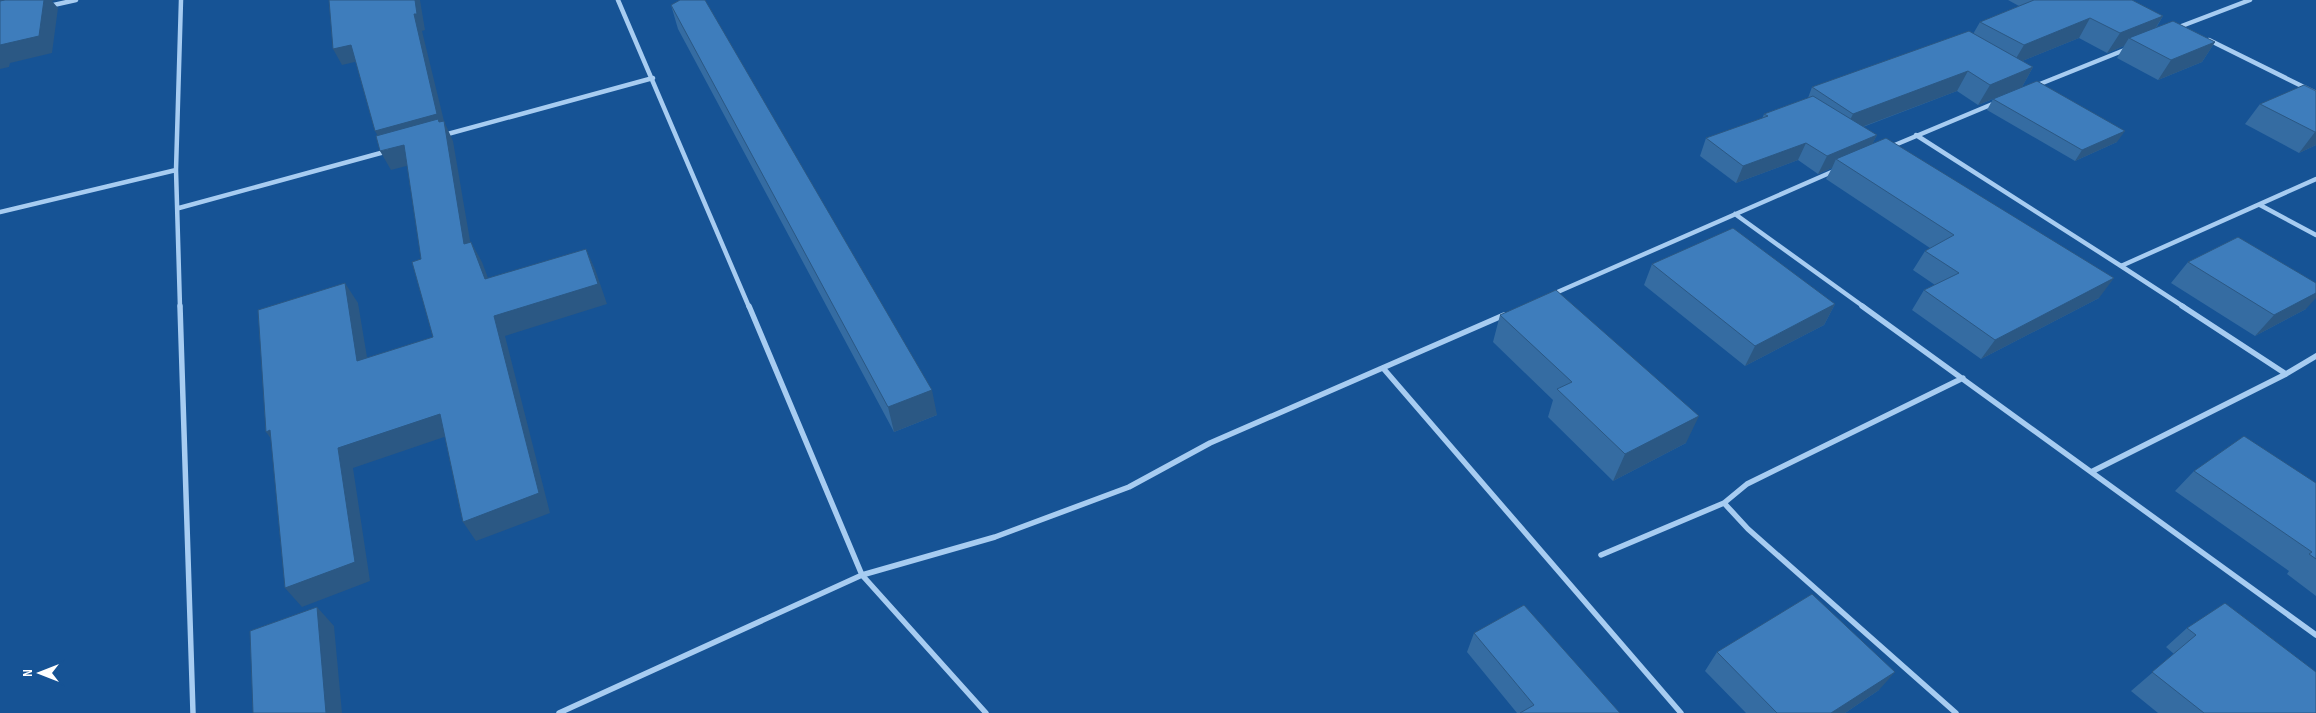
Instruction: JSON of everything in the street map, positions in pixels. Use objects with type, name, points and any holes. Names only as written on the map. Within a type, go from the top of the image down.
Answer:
[{"type":"street","points":[[48,6],[76,0]]},
{"type":"street","points":[[181,0],[176,170],[179,208],[193,713]]},
{"type":"street","points":[[618,0],[653,78],[862,575],[986,713]]},
{"type":"street","points":[[2172,30],[2250,0]]},
{"type":"street","points":[[2181,27],[2189,31]]},
{"type":"street","points":[[2206,39],[2316,93]]},
{"type":"street","points":[[2026,90],[2135,45]]},
{"type":"street","points":[[435,138],[653,78]]},
{"type":"street","points":[[1880,151],[1998,102]]},
{"type":"street","points":[[1916,136],[2121,266],[2286,374]]},
{"type":"street","points":[[179,208],[397,148]]},
{"type":"street","points":[[1545,297],[1844,167]]},
{"type":"street","points":[[0,212],[176,170]]},
{"type":"street","points":[[2121,266],[2316,179]]},
{"type":"street","points":[[2260,205],[2316,235]]},
{"type":"street","points":[[1735,214],[2316,635]]},
{"type":"street","points":[[559,713],[862,575],[995,537],[1129,487],[1210,444],[1509,313]]},
{"type":"street","points":[[2093,472],[2286,374],[2316,356]]},
{"type":"street","points":[[1383,368],[1681,713]]},
{"type":"street","points":[[1602,555],[1724,503],[1747,484],[1963,378]]},
{"type":"street","points":[[1724,503],[1748,529],[1951,712]]},
{"type":"building","points":[[44,0],[39,36],[0,45],[0,1]]},
{"type":"building","points":[[329,0],[415,0],[417,14],[414,14],[437,114],[375,131],[351,45],[333,49]]},
{"type":"building","points":[[680,0],[705,0],[932,390],[888,407],[671,5]]},
{"type":"building","points":[[2034,0],[2132,0],[2163,16],[2120,33],[2090,18],[2024,45],[1980,22]]},
{"type":"building","points":[[2173,21],[2215,42],[2171,60],[2129,38]]},
{"type":"building","points":[[1969,31],[2033,67],[1990,85],[1968,71],[1853,114],[1812,87]]},
{"type":"building","points":[[2037,81],[2125,131],[2082,150],[1993,99]]},
{"type":"building","points":[[2304,85],[2316,91],[2316,132],[2260,104]]},
{"type":"building","points":[[1813,96],[1877,135],[1827,156],[1806,143],[1743,166],[1706,138],[1768,116],[1764,114]]},
{"type":"building","points":[[438,119],[439,122],[444,121],[464,244],[471,242],[485,279],[586,249],[598,284],[494,316],[539,493],[463,522],[440,414],[338,448],[355,562],[285,588],[270,430],[266,432],[258,310],[345,283],[357,361],[433,337],[412,262],[421,259],[404,145],[380,151],[376,136]]},
{"type":"building","points":[[1886,138],[2114,278],[1995,340],[1924,290],[1959,273],[1925,251],[1954,235],[1836,159]]},
{"type":"building","points":[[1733,228],[1835,304],[1755,346],[1652,264]]},
{"type":"building","points":[[2238,237],[2316,283],[2316,293],[2274,315],[2188,262]]},
{"type":"building","points":[[1556,290],[1699,416],[1625,454],[1557,389],[1572,382],[1500,315]]},
{"type":"building","points":[[2244,436],[2316,483],[2316,559],[2309,554],[2312,552],[2194,471]]},
{"type":"building","points":[[1812,594],[1895,672],[1831,713],[1777,713],[1717,652]]},
{"type":"building","points":[[2225,603],[2316,672],[2316,713],[2204,713],[2152,672],[2196,635],[2187,628]]},
{"type":"building","points":[[1524,605],[1620,713],[1520,713],[1534,705],[1474,633]]},
{"type":"building","points":[[317,607],[326,713],[253,713],[250,631]]}]
